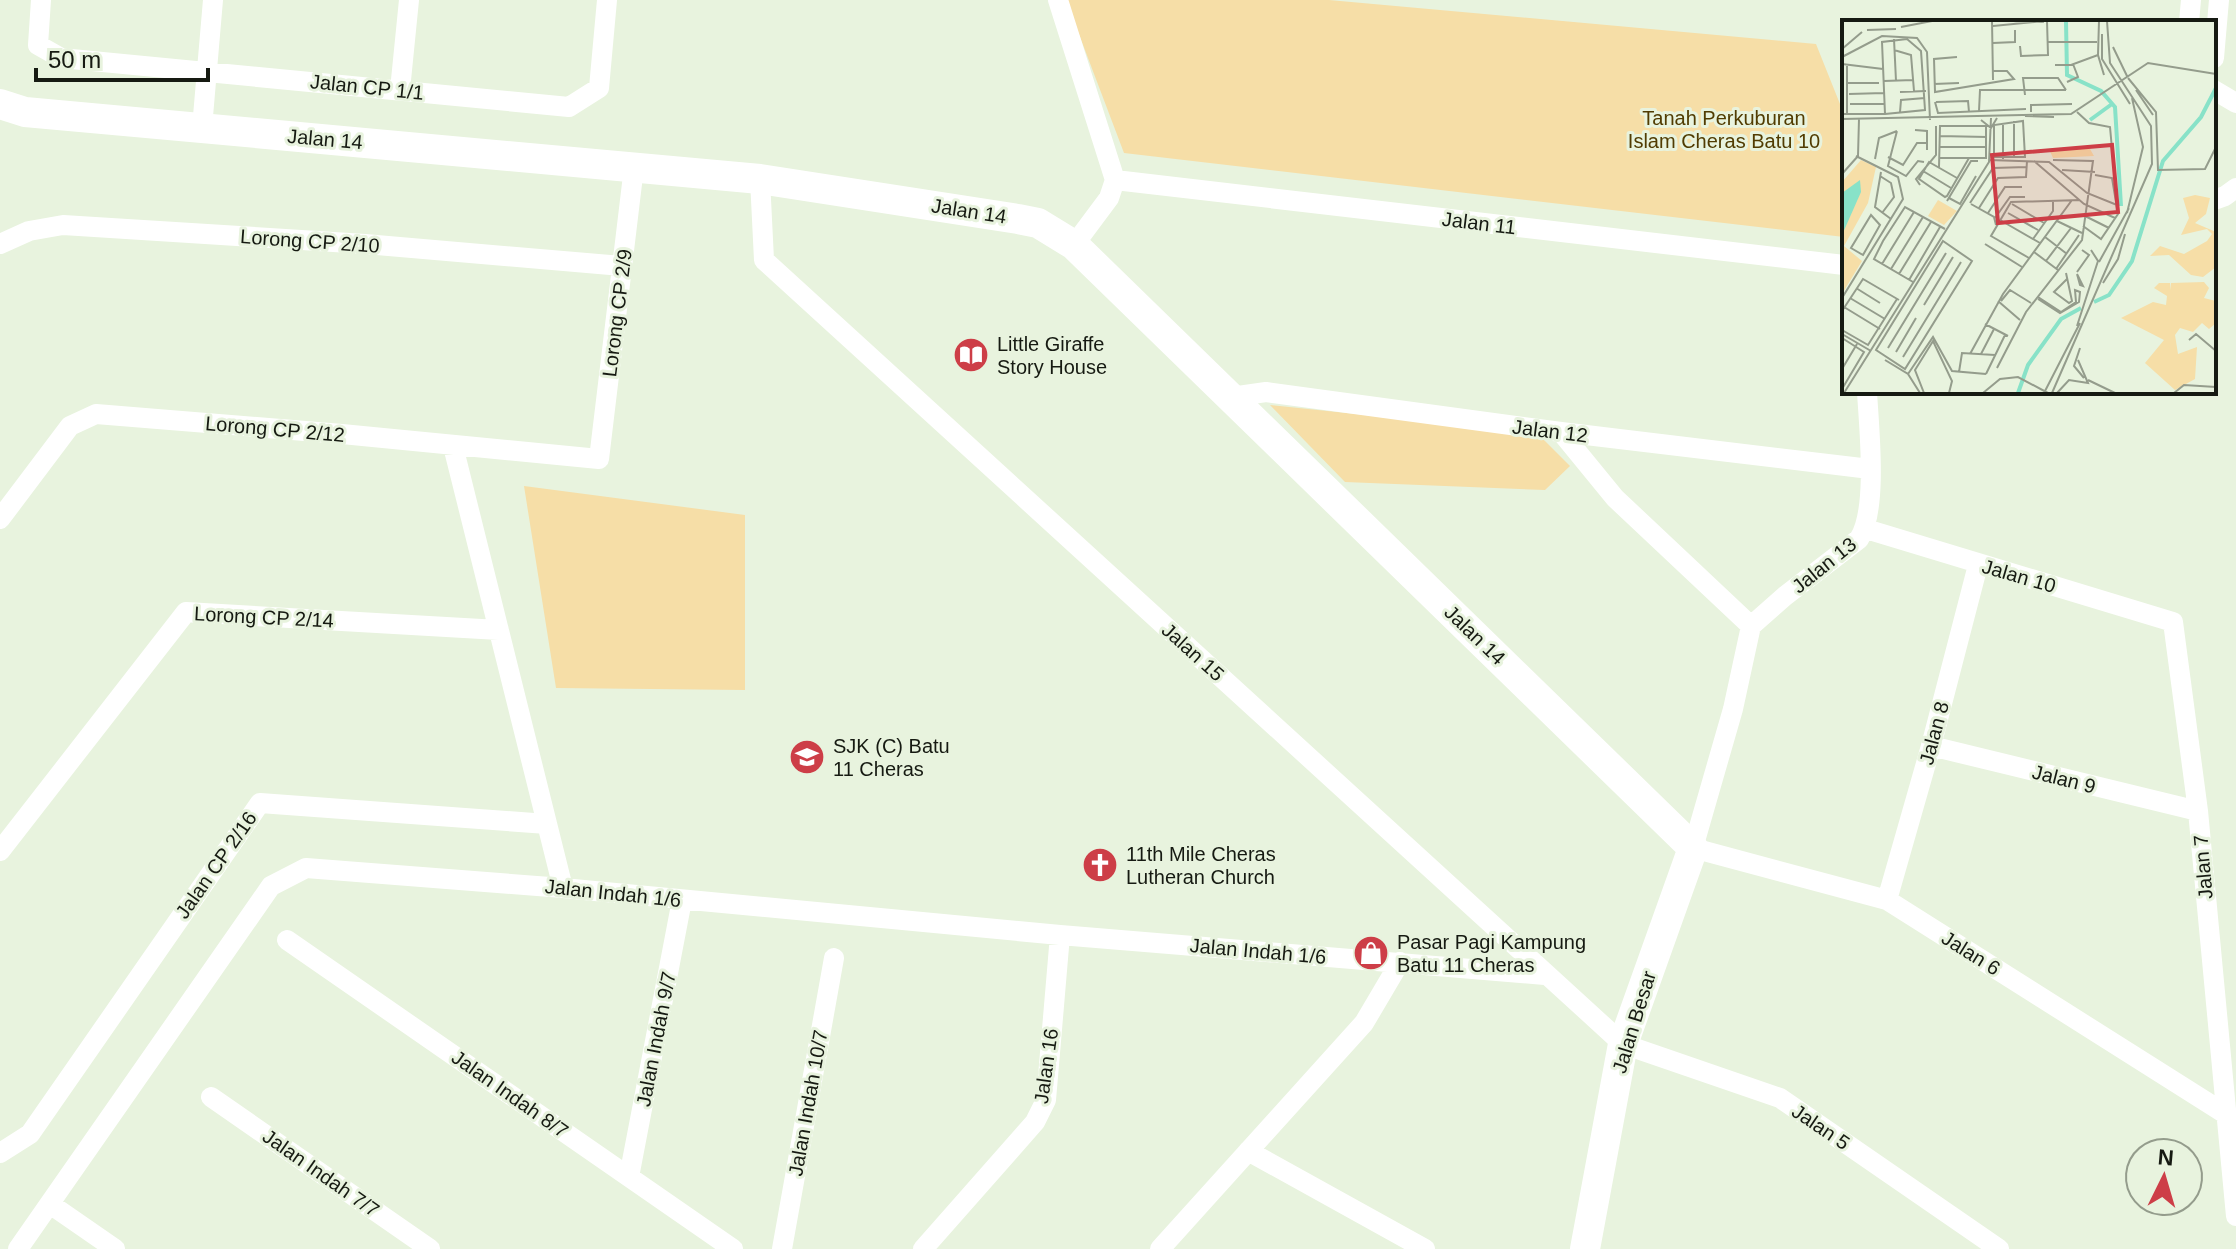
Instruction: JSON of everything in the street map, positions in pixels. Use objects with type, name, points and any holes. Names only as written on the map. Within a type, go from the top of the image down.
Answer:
[{"type":"street","name":"Jalan CP 1/1","points":[[41,0],[38,45],[61,58],[569,107],[599,88],[607,0]]},
{"type":"street","points":[[202,128],[213,0]]},
{"type":"street","points":[[400,90],[409,0]]},
{"type":"street","points":[[1058,0],[1115,180],[1109,198],[1074,245]]},
{"type":"street","points":[[2189,20],[2191,0]]},
{"type":"street","points":[[2216,35],[2219,0]]},
{"type":"street","points":[[2216,91],[2236,103]]},
{"type":"street","name":"Jalan 14","points":[[0,104],[25,112],[760,179],[1038,223],[1074,245],[1693,848]]},
{"type":"street","name":"Lorong CP 2/9","points":[[599,459],[634,167]]},
{"type":"street","name":"Jalan 15","points":[[760,179],[764,260],[1623,1044]]},
{"type":"street","name":"Jalan 11","points":[[1115,180],[1842,265]]},
{"type":"street","points":[[2216,199],[2236,188]]},
{"type":"street","name":"Lorong CP 2/10","points":[[0,244],[29,231],[63,225],[365,244],[622,266]]},
{"type":"street","name":"Jalan 12","points":[[1231,397],[1266,392],[1870,469]]},
{"type":"street","name":"Jalan 13","points":[[1751,626],[1859,539],[1866,529],[1870,469],[1867,394]]},
{"type":"street","name":"Lorong CP 2/12","points":[[0,519],[70,426],[96,414],[599,459]]},
{"type":"street","points":[[1561,432],[1615,498],[1751,626],[1733,709],[1693,848]]},
{"type":"street","points":[[453,446],[563,888]]},
{"type":"street","name":"Jalan 10","points":[[1866,529],[2173,622]]},
{"type":"street","name":"Jalan 8","points":[[1887,900],[1978,565]]},
{"type":"street","name":"Lorong CP 2/14","points":[[0,851],[186,612],[499,630]]},
{"type":"street","name":"Jalan 7","points":[[2173,622],[2198,811],[2236,1216]]},
{"type":"street","name":"Jalan 9","points":[[1931,746],[2198,811]]},
{"type":"street","name":"Jalan CP 2/16","points":[[0,1153],[30,1134],[260,803],[547,824]]},
{"type":"street","name":"Jalan 6","points":[[1693,848],[1887,900],[2224,1113]]},
{"type":"street","name":"Jalan Besar","points":[[1585,1249],[1623,1044],[1693,848]]},
{"type":"street","name":"Jalan Indah 1/6","points":[[18,1249],[271,886],[306,868],[1545,975]]},
{"type":"street","name":"Jalan Indah 9/7","points":[[629,1177],[682,900]]},
{"type":"street","name":"Jalan 16","points":[[923,1249],[1035,1122],[1046,1100],[1060,935]]},
{"type":"street","name":"Jalan Indah 8/7","points":[[287,940],[733,1249]]},
{"type":"street","name":"Jalan Indah 10/7","points":[[782,1249],[834,958]]},
{"type":"street","points":[[1160,1249],[1364,1023],[1400,962]]},
{"type":"street","name":"Jalan 5","points":[[1623,1044],[1780,1098],[1999,1249]]},
{"type":"street","name":"Jalan Indah 7/7","points":[[211,1097],[430,1249]]},
{"type":"street","points":[[1248,1151],[1425,1249]]},
{"type":"street","points":[[50,1204],[115,1249]]},
{"type":"green space","name":"Tanah Perkuburan Islam Cheras Batu 10","points":[[1066,0],[1329,0],[1816,44],[1842,109],[1842,237],[1124,153]]},
{"type":"green space","points":[[1270,405],[1537,433],[1570,466],[1545,490],[1345,482]]},
{"type":"green space","points":[[524,486],[745,515],[745,690],[556,688]]},
{"type":"place","name":"Little Giraffe Story House","points":[[971,355]]},
{"type":"place","name":"SJK (C) Batu 11 Cheras","points":[[807,757]]},
{"type":"place","name":"11th Mile Cheras Lutheran Church","points":[[1100,865]]},
{"type":"place","name":"Pasar Pagi Kampung Batu 11 Cheras","points":[[1371,953]]}]
